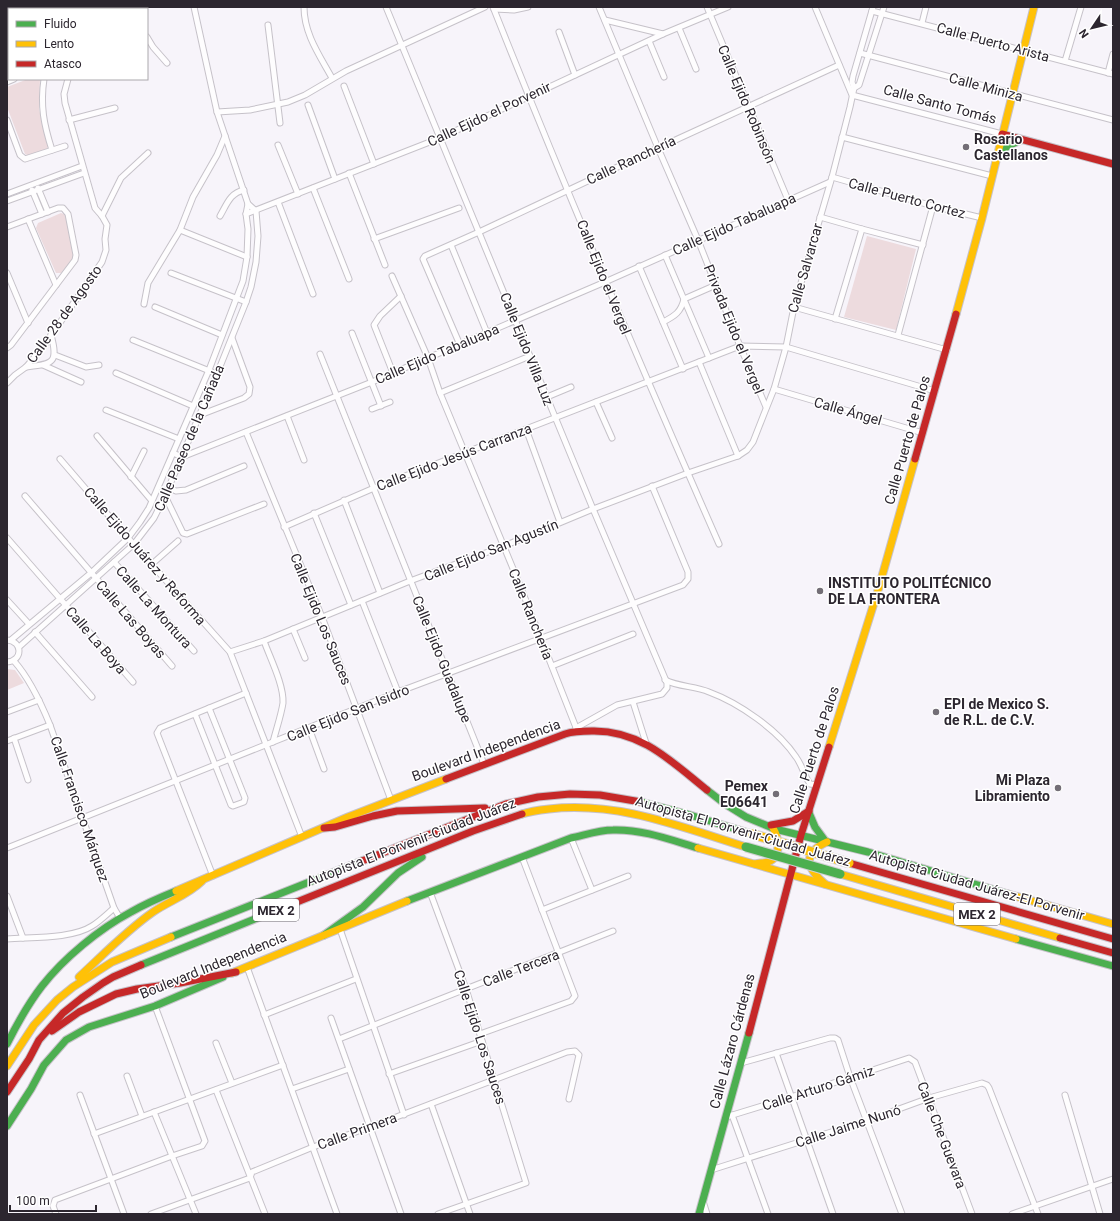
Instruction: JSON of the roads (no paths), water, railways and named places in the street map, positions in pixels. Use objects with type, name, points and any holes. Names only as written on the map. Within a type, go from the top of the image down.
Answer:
[{"type":"main road","name":"Calle Puerto de Palos","points":[[790,875],[801,835],[877,594],[947,350],[982,218],[1034,7]]},
{"type":"main road","name":"Calle Santo Tomás","points":[[1002,134],[1113,164]]},
{"type":"main road","points":[[997,155],[1008,146],[1021,140]]},
{"type":"main road","name":"Boulevard Independencia","points":[[7,1044],[23,1013],[41,987],[95,930],[150,902],[391,800],[552,738],[577,730],[609,731],[646,743],[663,753],[730,807],[747,817],[770,826],[868,852],[1113,924]]},
{"type":"main road","name":"Autopista Ciudad Juárez-El Porvenir","points":[[7,1066],[34,1025],[66,992],[88,976],[124,957],[493,808],[522,799],[551,795],[600,794],[649,803],[849,863],[1113,939]]},
{"type":"main road","name":"Autopista El Porvenir-Ciudad Juárez","points":[[7,1092],[39,1040],[60,1016],[89,992],[113,977],[474,831],[527,812],[557,808],[592,807],[624,811],[648,817],[1113,953]]},
{"type":"main road","points":[[324,828],[335,827],[397,811],[493,808]]},
{"type":"main road","points":[[750,864],[768,862],[775,856],[779,838],[770,826],[793,821],[809,812],[814,828],[827,842],[815,848],[809,860],[810,864],[814,875],[828,886]]},
{"type":"main road","name":"Boulevard Independencia","points":[[7,1126],[31,1089],[44,1065],[56,1050],[66,1040],[89,1027],[155,1006],[430,892],[572,838],[606,831],[642,833],[689,845],[750,864],[1113,966]]},
{"type":"main road","points":[[324,936],[363,907],[394,876],[448,842]]},
{"type":"main road","name":"Calle Lázaro Cárdenas","points":[[700,1214],[711,1170],[729,1116],[741,1063],[790,875]]},
{"type":"main road","points":[[66,992],[76,980],[145,919],[165,905],[193,889],[202,881]]},
{"type":"main road","points":[[39,1040],[79,1012],[116,994],[236,972]]},
{"type":"street","name":"Calle Paseo de la Cañada","points":[[60,598],[91,573],[128,538],[140,522],[152,501],[209,370],[243,281],[247,257],[248,229],[246,214],[248,204],[217,112],[194,7]]},
{"type":"street","points":[[304,7],[305,22],[311,39],[332,78]]},
{"type":"street","name":"Calle Ejido Villa Luz","points":[[386,7],[665,680],[667,686],[666,690],[662,694],[633,702]]},
{"type":"street","points":[[217,112],[250,110],[278,104],[305,95],[332,78],[485,7]]},
{"type":"street","points":[[493,8],[514,10],[528,7]]},
{"type":"street","name":"Privada Ejido el Vergel","points":[[600,7],[658,148],[698,240],[766,407]]},
{"type":"street","name":"Calle Ejido Robinsón","points":[[707,7],[788,200]]},
{"type":"street","name":"Calle Ejido el Porvenir","points":[[246,214],[440,138],[663,34],[728,7]]},
{"type":"street","points":[[815,7],[852,95]]},
{"type":"street","name":"Calle Salvarcar","points":[[854,88],[859,84],[884,7]]},
{"type":"street","points":[[922,23],[926,7]]},
{"type":"street","points":[[1065,62],[1081,7]]},
{"type":"street","name":"Calle Ejido el Vergel","points":[[493,8],[605,282],[719,544]]},
{"type":"street","name":"Calle Salvarcar","points":[[750,446],[774,388],[786,347],[794,307],[831,180],[854,88],[852,82],[873,9]]},
{"type":"street","name":"Calle Puerto Arista","points":[[873,9],[882,14],[922,23],[1111,74]]},
{"type":"street","points":[[605,20],[663,34]]},
{"type":"street","points":[[268,26],[280,123]]},
{"type":"street","points":[[679,28],[696,69]]},
{"type":"street","points":[[559,32],[574,75]]},
{"type":"street","points":[[148,39],[153,47],[168,63]]},
{"type":"street","points":[[649,41],[664,77]]},
{"type":"street","name":"Calle Miniza","points":[[860,53],[1113,120]]},
{"type":"street","points":[[1111,74],[1113,54]]},
{"type":"street","name":"Calle Ranchería","points":[[460,345],[423,257],[839,65]]},
{"type":"street","points":[[44,80],[42,96],[43,114],[52,150]]},
{"type":"street","name":"Calle 28 de Agosto","points":[[7,383],[26,367],[43,347],[102,262],[106,250],[105,239],[107,225],[102,216],[94,208],[64,98],[68,80]]},
{"type":"street","points":[[344,86],[374,164]]},
{"type":"street","name":"Calle Santo Tomás","points":[[852,95],[1002,134]]},
{"type":"street","points":[[308,105],[335,179]]},
{"type":"street","points":[[69,120],[115,108]]},
{"type":"street","points":[[7,120],[20,155],[23,158],[27,159],[65,146]]},
{"type":"street","points":[[144,304],[148,283],[180,230],[193,197],[217,155],[225,136]]},
{"type":"street","points":[[842,137],[992,176]]},
{"type":"street","points":[[278,145],[298,194]]},
{"type":"street","points":[[102,216],[119,181],[126,172],[148,153]]},
{"type":"street","points":[[82,166],[30,186],[7,193],[9,201],[84,173]]},
{"type":"street","points":[[349,174],[384,265]]},
{"type":"street","name":"Calle Ejido Tabaluapa","points":[[182,457],[372,382],[460,345],[605,282],[831,180]]},
{"type":"street","name":"Calle Puerto Cortez","points":[[831,180],[982,218]]},
{"type":"street","points":[[36,183],[48,212]]},
{"type":"street","points":[[30,186],[42,214]]},
{"type":"street","points":[[313,188],[349,279]]},
{"type":"street","points":[[220,216],[232,195],[238,191],[244,190]]},
{"type":"street","points":[[278,202],[313,294]]},
{"type":"street","points":[[248,204],[256,211]]},
{"type":"street","points":[[898,335],[933,206]]},
{"type":"street","points":[[7,227],[61,208],[67,212],[76,255],[75,260],[28,323],[7,348]]},
{"type":"street","points":[[374,239],[459,208]]},
{"type":"street","name":"Calle Paseo de la Cañada","points":[[19,647],[134,544],[154,518],[200,415],[246,302],[256,262],[258,236],[256,211]]},
{"type":"street","points":[[820,217],[862,230],[923,245]]},
{"type":"street","points":[[28,219],[56,285]]},
{"type":"street","points":[[180,230],[247,257]]},
{"type":"street","points":[[835,319],[862,230]]},
{"type":"street","points":[[451,245],[487,333]]},
{"type":"street","points":[[665,254],[708,358]]},
{"type":"street","points":[[639,266],[683,369]]},
{"type":"street","points":[[7,273],[28,323]]},
{"type":"street","points":[[171,274],[246,302]]},
{"type":"street","name":"Calle Ranchería","points":[[392,276],[428,358],[440,393],[504,546],[577,730]]},
{"type":"street","points":[[663,322],[678,312],[684,299],[716,285]]},
{"type":"street","points":[[393,373],[374,327],[380,316],[401,296]]},
{"type":"street","points":[[155,307],[222,335]]},
{"type":"street","points":[[794,307],[947,350]]},
{"type":"street","points":[[352,333],[381,406]]},
{"type":"street","points":[[26,367],[44,365],[50,362],[55,355],[51,335]]},
{"type":"street","points":[[200,415],[244,398],[249,394],[250,387],[232,338]]},
{"type":"street","points":[[133,340],[217,374]]},
{"type":"street","name":"Calle Ejido Jesús Carranza","points":[[284,527],[374,488],[740,346],[786,347],[935,391]]},
{"type":"street","name":"Calle Ejido Guadalupe","points":[[320,354],[484,764]]},
{"type":"street","points":[[55,355],[86,367],[99,365]]},
{"type":"street","points":[[440,393],[530,356]]},
{"type":"street","points":[[699,362],[738,456]]},
{"type":"street","points":[[44,365],[81,382]]},
{"type":"street","points":[[116,373],[193,406]]},
{"type":"street","points":[[547,397],[571,387]]},
{"type":"street","name":"Calle Ángel","points":[[774,388],[923,433]]},
{"type":"street","points":[[372,409],[390,402]]},
{"type":"street","points":[[596,402],[612,438]]},
{"type":"street","points":[[106,410],[179,439]]},
{"type":"street","points":[[287,416],[304,460]]},
{"type":"street","points":[[526,429],[560,522]]},
{"type":"street","name":"Calle Ejido Los Sauces","points":[[246,432],[322,617],[391,800]]},
{"type":"street","points":[[97,436],[152,501]]},
{"type":"street","name":"Calle Ejido San Agustín","points":[[230,652],[264,641],[410,581],[504,546],[560,522],[652,486],[738,456],[750,446]]},
{"type":"street","points":[[131,477],[144,451]]},
{"type":"street","points":[[173,453],[182,457]]},
{"type":"street","name":"Calle Ejido Juárez y Reforma","points":[[60,459],[230,652]]},
{"type":"street","points":[[168,488],[176,491],[186,490],[244,466]]},
{"type":"street","name":"Calle Ejido San Isidro","points":[[7,848],[83,819],[398,692],[683,585],[688,579],[688,572],[652,486]]},
{"type":"street","name":"Calle Las Boyas","points":[[25,496],[172,666]]},
{"type":"street","points":[[165,496],[184,533],[187,534],[264,504]]},
{"type":"street","points":[[344,500],[380,593]]},
{"type":"street","points":[[314,513],[351,605]]},
{"type":"street","name":"Calle La Boya","points":[[7,538],[133,682]]},
{"type":"street","points":[[152,564],[178,541]]},
{"type":"street","name":"Calle La Montura","points":[[114,562],[194,651]]},
{"type":"street","points":[[7,662],[14,661],[19,655],[19,647],[14,642],[9,640],[60,598]]},
{"type":"street","points":[[7,600],[29,624]]},
{"type":"street","points":[[362,601],[398,692]]},
{"type":"street","points":[[293,629],[305,658]]},
{"type":"street","points":[[35,632],[92,697]]},
{"type":"street","points":[[552,666],[633,634]]},
{"type":"street","points":[[264,641],[279,681],[283,697],[283,704],[273,742]]},
{"type":"street","points":[[230,652],[302,837]]},
{"type":"street","name":"Calle Francisco Márquez","points":[[14,661],[19,666],[40,700],[114,908],[120,918]]},
{"type":"street","points":[[665,680],[707,691],[726,698],[739,706],[769,729],[790,748],[800,763],[805,777],[810,784],[817,785]]},
{"type":"street","points":[[213,876],[157,735],[157,731],[160,728],[246,693]]},
{"type":"street","points":[[7,712],[40,700]]},
{"type":"street","points":[[577,730],[613,706],[633,702],[646,743]]},
{"type":"street","points":[[195,714],[232,805],[233,806],[244,802],[245,800],[210,708]]},
{"type":"street","points":[[7,740],[50,725]]},
{"type":"street","points":[[309,728],[324,769]]},
{"type":"street","points":[[14,738],[28,780]]},
{"type":"street","points":[[572,838],[592,890]]},
{"type":"street","points":[[480,1034],[571,1001],[575,996],[522,857]]},
{"type":"street","points":[[542,910],[628,876]]},
{"type":"street","name":"Calle Ejido Los Sauces","points":[[430,892],[466,989],[526,1184],[466,1204]]},
{"type":"street","points":[[7,896],[23,938]]},
{"type":"street","points":[[7,939],[62,935],[95,930],[114,908]]},
{"type":"street","points":[[340,929],[372,1026],[404,1114]]},
{"type":"street","name":"Calle Tercera","points":[[339,1039],[558,954],[613,931]]},
{"type":"street","points":[[247,967],[337,1214]]},
{"type":"street","points":[[264,1015],[356,979]]},
{"type":"street","points":[[56,1214],[53,1206],[55,1200],[204,1144],[205,1141],[155,1006]]},
{"type":"street","points":[[331,1018],[401,1214]]},
{"type":"street","points":[[741,1063],[830,1038],[836,1038],[840,1045],[866,1121],[902,1214]]},
{"type":"street","points":[[389,1074],[482,1041]]},
{"type":"street","points":[[216,1043],[232,1083]]},
{"type":"street","name":"Calle Primera","points":[[151,1214],[250,1178],[252,1172],[313,1147],[370,1127],[567,1052],[577,1051],[579,1055],[569,1099]]},
{"type":"street","points":[[776,1053],[833,1214]]},
{"type":"street","name":"Calle Arturo Gámiz","points":[[729,1116],[909,1058]]},
{"type":"street","name":"Calle Che Guevara","points":[[909,1058],[914,1062],[929,1098],[972,1214]]},
{"type":"street","points":[[94,1134],[283,1065]]},
{"type":"street","points":[[292,1089],[349,1069]]},
{"type":"street","points":[[127,1076],[142,1116]]},
{"type":"street","name":"Calle Jaime Nunó","points":[[711,1170],[866,1121],[929,1098],[978,1084],[985,1084],[989,1088],[1035,1207]]},
{"type":"street","points":[[216,1090],[265,1214]]},
{"type":"street","points":[[80,1095],[124,1214]]},
{"type":"street","points":[[1065,1095],[1100,1214]]},
{"type":"street","points":[[431,1104],[470,1214]]},
{"type":"street","points":[[154,1112],[196,1214]]},
{"type":"street","points":[[729,1116],[748,1158],[768,1214]]},
{"type":"street","points":[[1012,1214],[1113,1179]]},
{"type":"street","points":[[703,1201],[707,1214]]},
{"type":"street","points":[[438,1214],[466,1204]]},
{"type":"street","points":[[1035,1207],[1038,1214]]},
{"type":"place","name":"Rosario Castellanos","points":[[966,147]]},
{"type":"place","name":"INSTITUTO POLITÉCNICO DE LA FRONTERA","points":[[820,591]]},
{"type":"place","name":"EPI de Mexico S. de R.L. de C.V.","points":[[936,712]]},
{"type":"place","name":"Mi Plaza Libramiento","points":[[1058,788]]},
{"type":"place","name":"Pemex E06641","points":[[776,794]]}]
